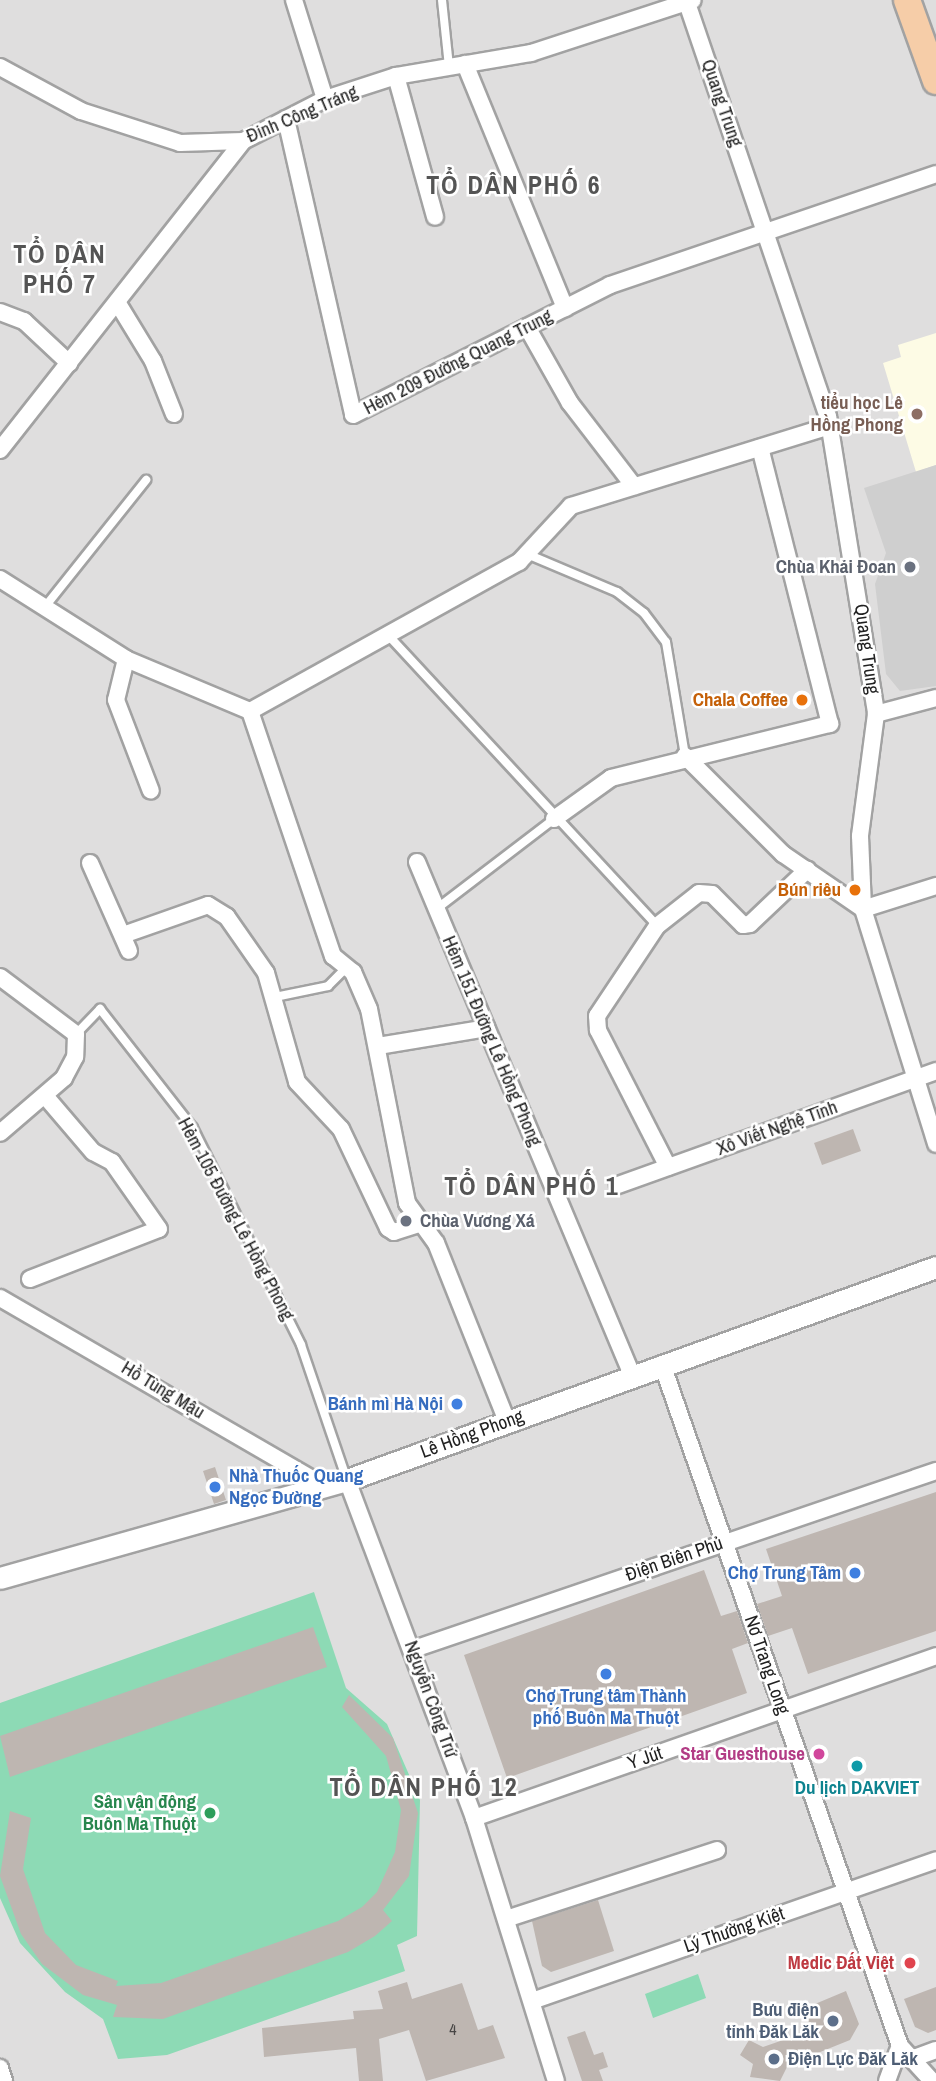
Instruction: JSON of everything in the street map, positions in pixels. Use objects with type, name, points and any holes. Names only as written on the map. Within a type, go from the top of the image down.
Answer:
[{"type":"main road","points":[[907,0],[936,81]]},
{"type":"street","points":[[294,0],[325,99]]},
{"type":"street","name":"Đinh Công Tráng","points":[[0,67],[81,111],[180,143],[243,141],[325,99],[396,76],[531,53],[688,1]]},
{"type":"street","name":"Quang Trung","points":[[688,1],[768,232],[830,426],[876,714],[860,836],[863,909],[936,1144]]},
{"type":"street","points":[[457,66],[565,308]]},
{"type":"street","points":[[396,76],[435,218]]},
{"type":"street","name":"Hẻm 209 Đường Quang Trung","points":[[286,119],[354,415],[610,285],[936,174]]},
{"type":"street","points":[[0,450],[243,141]]},
{"type":"street","points":[[117,302],[153,361],[174,414]]},
{"type":"street","points":[[0,312],[24,321],[69,363]]},
{"type":"street","points":[[527,327],[570,403],[634,486]]},
{"type":"street","points":[[250,711],[527,554],[571,506],[830,426]]},
{"type":"street","points":[[554,819],[611,778],[685,756],[830,724],[760,448]]},
{"type":"street","points":[[0,579],[42,610],[126,659],[250,711],[333,956],[348,966],[378,1045],[398,1177],[422,1223],[436,1243],[507,1421]]},
{"type":"street","points":[[126,659],[116,700],[151,791]]},
{"type":"street","points":[[876,714],[936,698]]},
{"type":"street","points":[[685,756],[807,870],[863,909],[936,886]]},
{"type":"street","name":"Hẻm 151 Đường Lê Hồng Phong","points":[[417,862],[632,1375]]},
{"type":"street","points":[[90,863],[126,943],[208,905],[245,936],[275,998],[297,1082],[341,1129],[388,1228],[394,1232],[422,1223]]},
{"type":"street","points":[[668,1167],[596,1022],[657,926],[707,891],[743,925],[750,924],[807,870]]},
{"type":"street","points":[[0,977],[76,1034],[75,1057],[46,1097],[0,1133]]},
{"type":"street","points":[[378,1045],[486,1028]]},
{"type":"street","name":"Xô Viết Nghệ Tĩnh","points":[[618,1185],[936,1071]]},
{"type":"street","points":[[30,1279],[159,1229],[112,1162],[93,1152],[46,1097]]},
{"type":"street","name":"Lê Hồng Phong","points":[[0,1578],[347,1480],[936,1267]]},
{"type":"street","name":"Hồ Tùng Mậu","points":[[0,1298],[324,1486]]},
{"type":"street","name":"Nơ Trang Long","points":[[662,1364],[900,2046]]},
{"type":"street","name":"Điện Biên Phủ","points":[[414,1649],[724,1541],[936,1471]]},
{"type":"street","name":"Nguyễn Công Trứ","points":[[347,1480],[414,1649],[474,1818],[556,2081]]},
{"type":"street","name":"Y Jút","points":[[474,1818],[936,1656]]},
{"type":"street","points":[[506,1919],[717,1850]]},
{"type":"street","name":"Lý Thường Kiệt","points":[[532,2001],[936,1860]]},
{"type":"street","points":[[887,2081],[900,2046],[915,2058],[932,2081]]},
{"type":"street","points":[[915,2058],[936,2050]]},
{"type":"street","points":[[0,2068],[4,2081]]},
{"type":"lane","points":[[442,0],[457,66]]},
{"type":"lane","points":[[42,610],[146,480]]},
{"type":"lane","points":[[527,554],[617,592],[644,613],[666,642],[685,756]]},
{"type":"lane","points":[[388,635],[554,819],[657,926]]},
{"type":"lane","points":[[435,910],[554,819]]},
{"type":"lane","points":[[275,998],[328,986],[348,966]]},
{"type":"lane","name":"Hẻm 105 Đường Lê Hồng Phong","points":[[76,1034],[100,1009],[193,1128],[301,1345],[347,1480]]},
{"type":"shaded area","points":[[0,0],[936,0],[936,2081],[0,2081]]},
{"type":"shaded area","name":"tiểu học Lê Hồng Phong","points":[[936,333],[936,465],[916,472],[883,363],[901,357],[898,345]]},
{"type":"shaded area","name":"Chùa Khải Đoan","points":[[936,465],[936,686],[900,691],[886,674],[875,584],[886,553],[864,488]]},
{"type":"green space","name":"Sân vận động Buôn Ma Thuột","points":[[314,1592],[346,1688],[387,1724],[420,1800],[417,1936],[397,1945],[405,1971],[167,2055],[118,2059],[103,2019],[65,1992],[20,1943],[0,1898],[0,1703]]},
{"type":"green space","points":[[698,1974],[706,1998],[653,2018],[645,1994]]},
{"type":"building","points":[[853,1129],[861,1151],[822,1165],[814,1143]]},
{"type":"building","name":"Nhà Thuốc Quang Ngọc Đường","points":[[215,1467],[226,1500],[214,1504],[203,1471]]},
{"type":"building","name":"Chợ Trung Tâm","points":[[936,1492],[936,1631],[808,1674],[792,1628],[768,1636],[757,1604],[782,1596],[766,1549]]},
{"type":"building","name":"Chợ Trung tâm Thành phố Buôn Ma Thuột","points":[[704,1570],[721,1616],[737,1611],[748,1643],[732,1649],[747,1693],[507,1778],[464,1655]]},
{"type":"building","points":[[313,1627],[327,1667],[10,1777],[0,1736]]},
{"type":"building","points":[[349,1695],[393,1738],[418,1813],[409,1876],[383,1910],[392,1921],[375,1936],[348,1952],[163,2019],[113,2017],[117,2005],[83,1995],[42,1964],[21,1934],[0,1876],[10,1811],[31,1818],[23,1869],[45,1933],[76,1965],[118,1981],[116,1986],[161,1983],[338,1921],[362,1907],[377,1892],[395,1852],[401,1810],[386,1756],[342,1707]]},
{"type":"building","points":[[598,1900],[614,1951],[551,1972],[542,1966],[532,1921]]},
{"type":"building","points":[[407,1982],[412,1999],[462,1983],[478,2030],[493,2025],[505,2058],[426,2081],[409,2030],[379,2039],[383,2081],[359,2081],[356,2048],[264,2057],[262,2028],[354,2019],[353,2011],[383,2009],[378,1991]]},
{"type":"building","points":[[936,1987],[936,2030],[928,2033],[915,2027],[904,1999]]},
{"type":"building","points":[[846,1991],[859,2024],[850,2040],[788,2065],[780,2081],[750,2077],[753,2064],[740,2055],[749,2040],[763,2047],[812,2030],[803,2009]]},
{"type":"building","points":[[585,2031],[594,2055],[603,2052],[608,2067],[599,2070],[603,2081],[582,2081],[567,2037]]},
{"type":"place","name":"tiểu học Lê Hồng Phong","points":[[917,414]]},
{"type":"place","name":"Chùa Khải Đoan","points":[[910,567]]},
{"type":"place","name":"Chala Coffee","points":[[802,700]]},
{"type":"place","name":"Bún riêu","points":[[855,890]]},
{"type":"place","name":"Chùa Vương Xá","points":[[406,1221]]},
{"type":"place","name":"Bánh mì Hà Nội","points":[[457,1404]]},
{"type":"place","name":"Nhà Thuốc Quang Ngọc Đường","points":[[215,1487]]},
{"type":"place","name":"Chợ Trung Tâm","points":[[855,1573]]},
{"type":"place","name":"Chợ Trung tâm Thành phố Buôn Ma Thuột","points":[[606,1674]]},
{"type":"place","name":"Star Guesthouse","points":[[819,1754]]},
{"type":"place","name":"Du lịch DAKVIET","points":[[857,1766]]},
{"type":"place","name":"Sân vận động Buôn Ma Thuột","points":[[210,1813]]},
{"type":"place","name":"Medic Đất Việt","points":[[910,1963]]},
{"type":"place","name":"Bưu điện tỉnh Đăk Lăk","points":[[833,2021]]},
{"type":"place","name":"Điện Lực Đăk Lăk","points":[[774,2059]]},
{"type":"district","name":"TỔ DÂN PHỐ 6","points":[[514,185]]},
{"type":"district","name":"TỔ DÂN PHỐ 7","points":[[60,269]]},
{"type":"district","name":"TỔ DÂN PHỐ 1","points":[[532,1186]]},
{"type":"district","name":"TỔ DÂN PHỐ 12","points":[[424,1787]]}]
